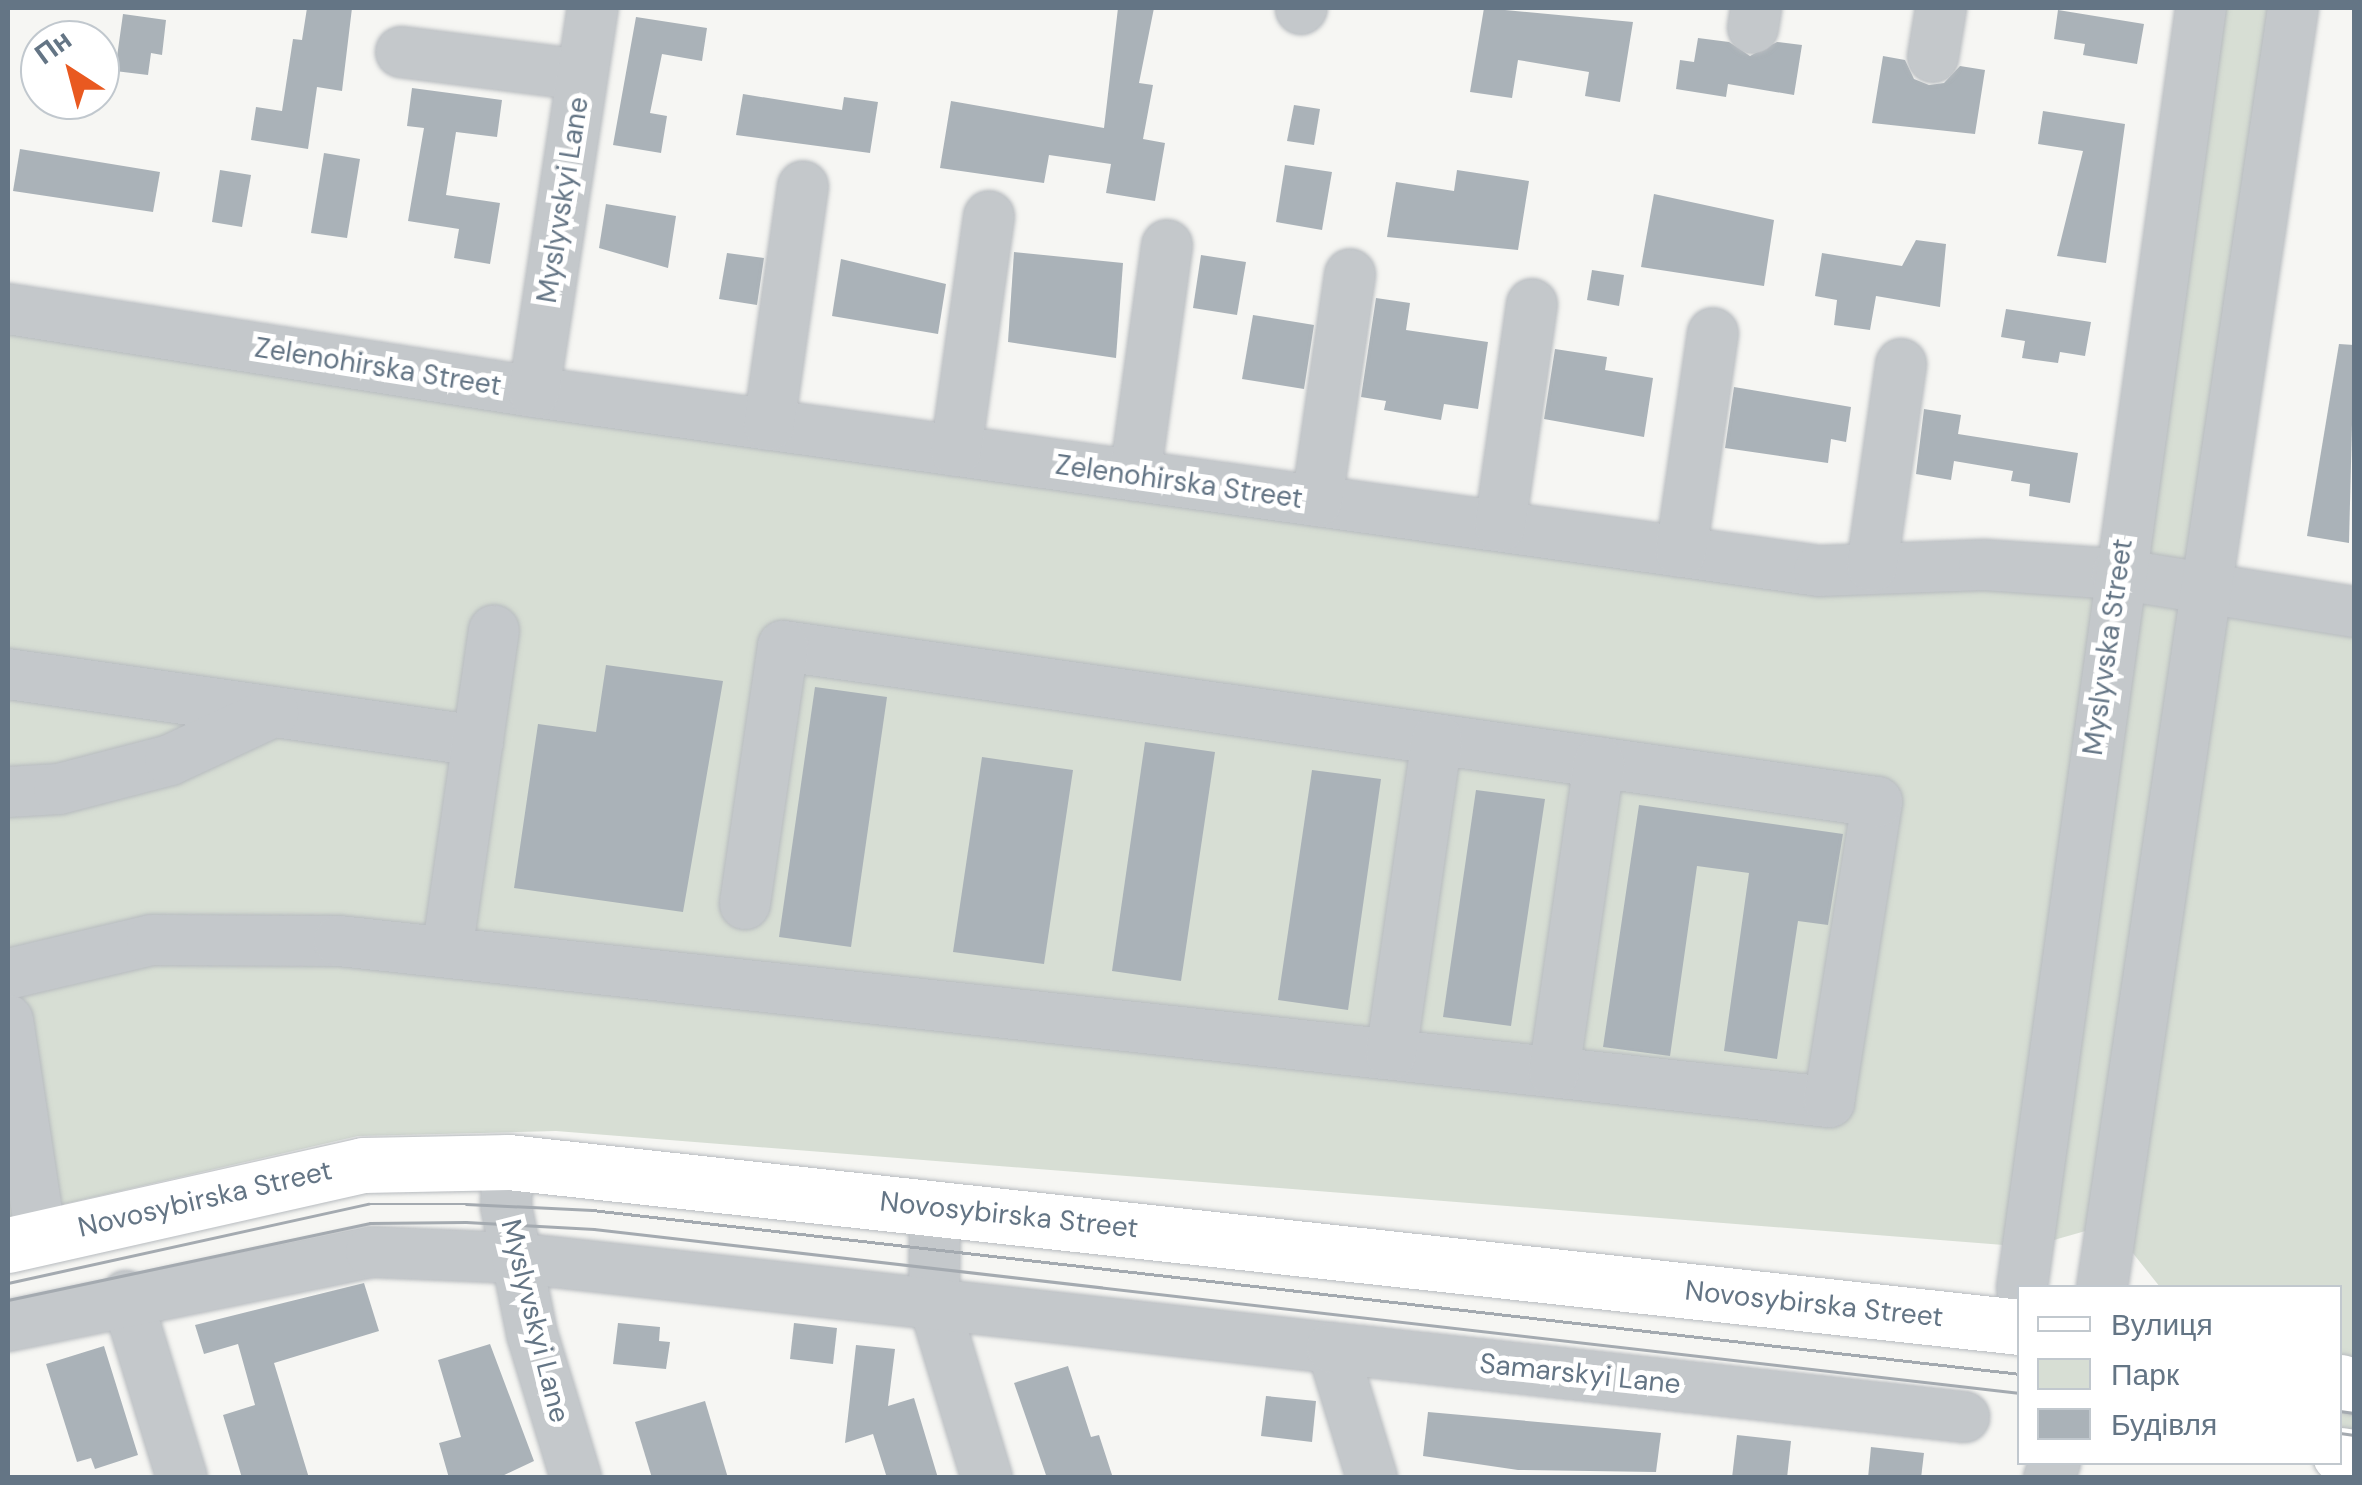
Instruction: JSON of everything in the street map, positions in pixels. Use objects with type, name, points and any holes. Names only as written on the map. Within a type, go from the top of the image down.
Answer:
[{"type":"main road","name":"Novosybirska Street","points":[[24,1241],[363,1165],[508,1162],[2017,1316]]},
{"type":"street","name":"Myslyvskyi Lane","points":[[534,392],[592,8]]},
{"type":"street","points":[[1933,57],[1941,8]]},
{"type":"street","name":"Myslyvska Street","points":[[2023,1285],[2117,574],[2201,8]]},
{"type":"street","points":[[2110,1280],[2293,8]]},
{"type":"street","points":[[401,52],[582,75]]},
{"type":"street","points":[[769,425],[803,186]]},
{"type":"street","points":[[956,451],[989,216]]},
{"type":"street","points":[[1134,476],[1167,245]]},
{"type":"street","points":[[1318,501],[1350,274]]},
{"type":"street","points":[[1500,526],[1532,304]]},
{"type":"street","name":"Zelenohirska Street","points":[[8,310],[534,392],[1819,571],[1872,566],[2117,574],[2354,612]]},
{"type":"street","points":[[1682,552],[1712,334]]},
{"type":"street","points":[[1872,566],[1900,364]]},
{"type":"street","points":[[447,952],[494,630]]},
{"type":"street","points":[[8,974],[152,940],[339,941],[1829,1102],[1877,802],[783,646],[745,904]]},
{"type":"street","points":[[8,674],[478,741]]},
{"type":"street","points":[[8,792],[59,789],[170,760],[273,712]]},
{"type":"street","points":[[1391,1054],[1437,739]]},
{"type":"street","points":[[1554,1072],[1598,762]]},
{"type":"street","points":[[8,1020],[24,1241]]},
{"type":"street","name":"Myslyvskyi Lane","points":[[508,1162],[516,1258],[576,1478]]},
{"type":"street","points":[[934,1207],[934,1304],[987,1478]]},
{"type":"street","points":[[8,1326],[126,1296],[370,1252],[516,1258],[1332,1348],[1372,1478]]},
{"type":"street","points":[[126,1296],[182,1478]]},
{"type":"street","name":"Samarskyi Lane","points":[[1332,1348],[1964,1417]]},
{"type":"green space","points":[[2201,8],[2293,8],[2208,588],[2354,612],[2354,1460],[2342,1459],[2342,1285],[2158,1285],[2132,1252],[2089,1230],[2029,1247],[556,1131],[358,1136],[8,1217],[8,309],[1819,571],[2117,574]]},
{"type":"building","points":[[307,8],[352,8],[342,91],[317,87],[308,149],[251,140],[256,107],[282,111],[293,39],[302,40]]},
{"type":"building","points":[[1118,8],[1154,8],[1139,83],[1153,85],[1143,139],[1165,143],[1155,201],[1106,193],[1111,164],[1049,155],[1044,183],[940,168],[951,101],[1104,128]]},
{"type":"building","points":[[1484,8],[1633,22],[1620,102],[1585,96],[1589,72],[1518,60],[1512,98],[1470,92]]},
{"type":"building","points":[[2058,10],[2144,24],[2137,64],[2083,55],[2085,44],[2054,39]]},
{"type":"building","points":[[123,14],[166,20],[162,55],[151,53],[148,75],[120,72]]},
{"type":"building","points":[[636,17],[707,28],[702,61],[662,54],[650,113],[667,116],[661,153],[613,145]]},
{"type":"building","points":[[1698,38],[1729,42],[1750,56],[1777,42],[1802,45],[1794,95],[1728,84],[1726,97],[1676,89],[1680,60],[1694,62]]},
{"type":"building","points":[[1883,56],[1905,60],[1914,79],[1929,85],[1944,83],[1960,66],[1985,70],[1975,134],[1872,123]]},
{"type":"building","points":[[412,88],[502,100],[497,137],[456,132],[446,195],[500,203],[490,264],[454,258],[459,229],[408,221],[424,128],[407,126]]},
{"type":"building","points":[[743,94],[842,110],[844,97],[878,102],[870,153],[736,135]]},
{"type":"building","points":[[1294,105],[1320,109],[1314,145],[1287,141]]},
{"type":"building","points":[[2043,111],[2125,124],[2106,263],[2057,256],[2083,151],[2038,144]]},
{"type":"building","points":[[20,149],[160,172],[153,212],[13,191]]},
{"type":"building","points":[[324,153],[360,159],[347,238],[311,233]]},
{"type":"building","points":[[1285,165],[1332,172],[1322,230],[1276,222]]},
{"type":"building","points":[[220,170],[251,175],[242,227],[212,222]]},
{"type":"building","points":[[1457,170],[1529,181],[1518,250],[1387,237],[1396,182],[1454,191]]},
{"type":"building","points":[[1654,194],[1774,220],[1764,286],[1641,267]]},
{"type":"building","points":[[606,204],[676,216],[668,268],[599,248]]},
{"type":"building","points":[[1916,240],[1946,244],[1940,307],[1876,296],[1870,330],[1834,325],[1837,300],[1815,296],[1822,253],[1902,266]]},
{"type":"building","points":[[1014,252],[1123,263],[1116,358],[1008,342]]},
{"type":"building","points":[[727,253],[764,258],[757,305],[719,299]]},
{"type":"building","points":[[1201,255],[1246,262],[1237,315],[1193,308]]},
{"type":"building","points":[[841,259],[946,284],[938,334],[832,316]]},
{"type":"building","points":[[1592,270],[1624,275],[1619,306],[1587,300]]},
{"type":"building","points":[[1376,298],[1410,303],[1406,330],[1488,342],[1478,409],[1444,404],[1441,420],[1384,410],[1386,401],[1361,397]]},
{"type":"building","points":[[2006,309],[2091,322],[2085,356],[2060,352],[2058,363],[2022,358],[2025,341],[2001,337]]},
{"type":"building","points":[[1253,315],[1314,325],[1304,389],[1242,379]]},
{"type":"building","points":[[2339,344],[2354,345],[2349,543],[2307,536]]},
{"type":"building","points":[[1555,349],[1607,357],[1605,370],[1653,378],[1644,437],[1544,419]]},
{"type":"building","points":[[1734,387],[1851,407],[1846,442],[1831,439],[1828,463],[1725,448]]},
{"type":"building","points":[[1924,409],[1961,415],[1958,434],[2078,453],[2070,503],[2029,496],[2030,484],[2011,481],[2013,471],[1954,461],[1951,480],[1916,474]]},
{"type":"building","points":[[606,665],[723,681],[683,912],[514,888],[538,724],[596,732]]},
{"type":"building","points":[[815,687],[887,697],[851,947],[779,937]]},
{"type":"building","points":[[1145,742],[1215,752],[1181,981],[1112,971]]},
{"type":"building","points":[[982,757],[1073,770],[1044,964],[953,952]]},
{"type":"building","points":[[1312,770],[1381,779],[1348,1010],[1278,1000]]},
{"type":"building","points":[[1476,790],[1545,799],[1511,1026],[1443,1017]]},
{"type":"building","points":[[1639,805],[1843,834],[1828,925],[1798,921],[1777,1059],[1724,1051],[1749,873],[1697,866],[1670,1056],[1603,1047]]},
{"type":"building","points":[[364,1283],[379,1331],[274,1363],[309,1478],[242,1478],[223,1415],[255,1405],[238,1344],[204,1354],[195,1325]]},
{"type":"building","points":[[618,1323],[660,1327],[659,1341],[670,1342],[666,1369],[613,1364]]},
{"type":"building","points":[[794,1323],[837,1328],[833,1364],[790,1359]]},
{"type":"building","points":[[490,1344],[534,1461],[498,1478],[449,1478],[439,1443],[461,1437],[438,1360]]},
{"type":"building","points":[[856,1345],[895,1349],[888,1406],[914,1398],[938,1478],[887,1478],[873,1434],[845,1443]]},
{"type":"building","points":[[104,1346],[138,1455],[95,1469],[91,1458],[77,1462],[46,1364]]},
{"type":"building","points":[[1068,1366],[1091,1437],[1099,1435],[1113,1478],[1047,1478],[1014,1383]]},
{"type":"building","points":[[1266,1396],[1316,1401],[1312,1442],[1261,1436]]},
{"type":"building","points":[[705,1401],[728,1478],[652,1478],[635,1422]]},
{"type":"building","points":[[1428,1412],[1661,1433],[1656,1472],[1518,1470],[1423,1456]]},
{"type":"building","points":[[1737,1435],[1791,1441],[1787,1478],[1732,1478]]},
{"type":"building","points":[[1871,1447],[1924,1453],[1921,1478],[1868,1478]]},
{"type":"tram line","points":[[8,1283],[368,1204],[466,1204],[592,1210],[2017,1374]]},
{"type":"tram line","points":[[8,1300],[370,1223],[466,1222],[594,1229],[2017,1393]]},
{"type":"tram line","points":[[2342,1411],[2354,1413]]},
{"type":"tram line","points":[[2342,1433],[2354,1435]]}]
